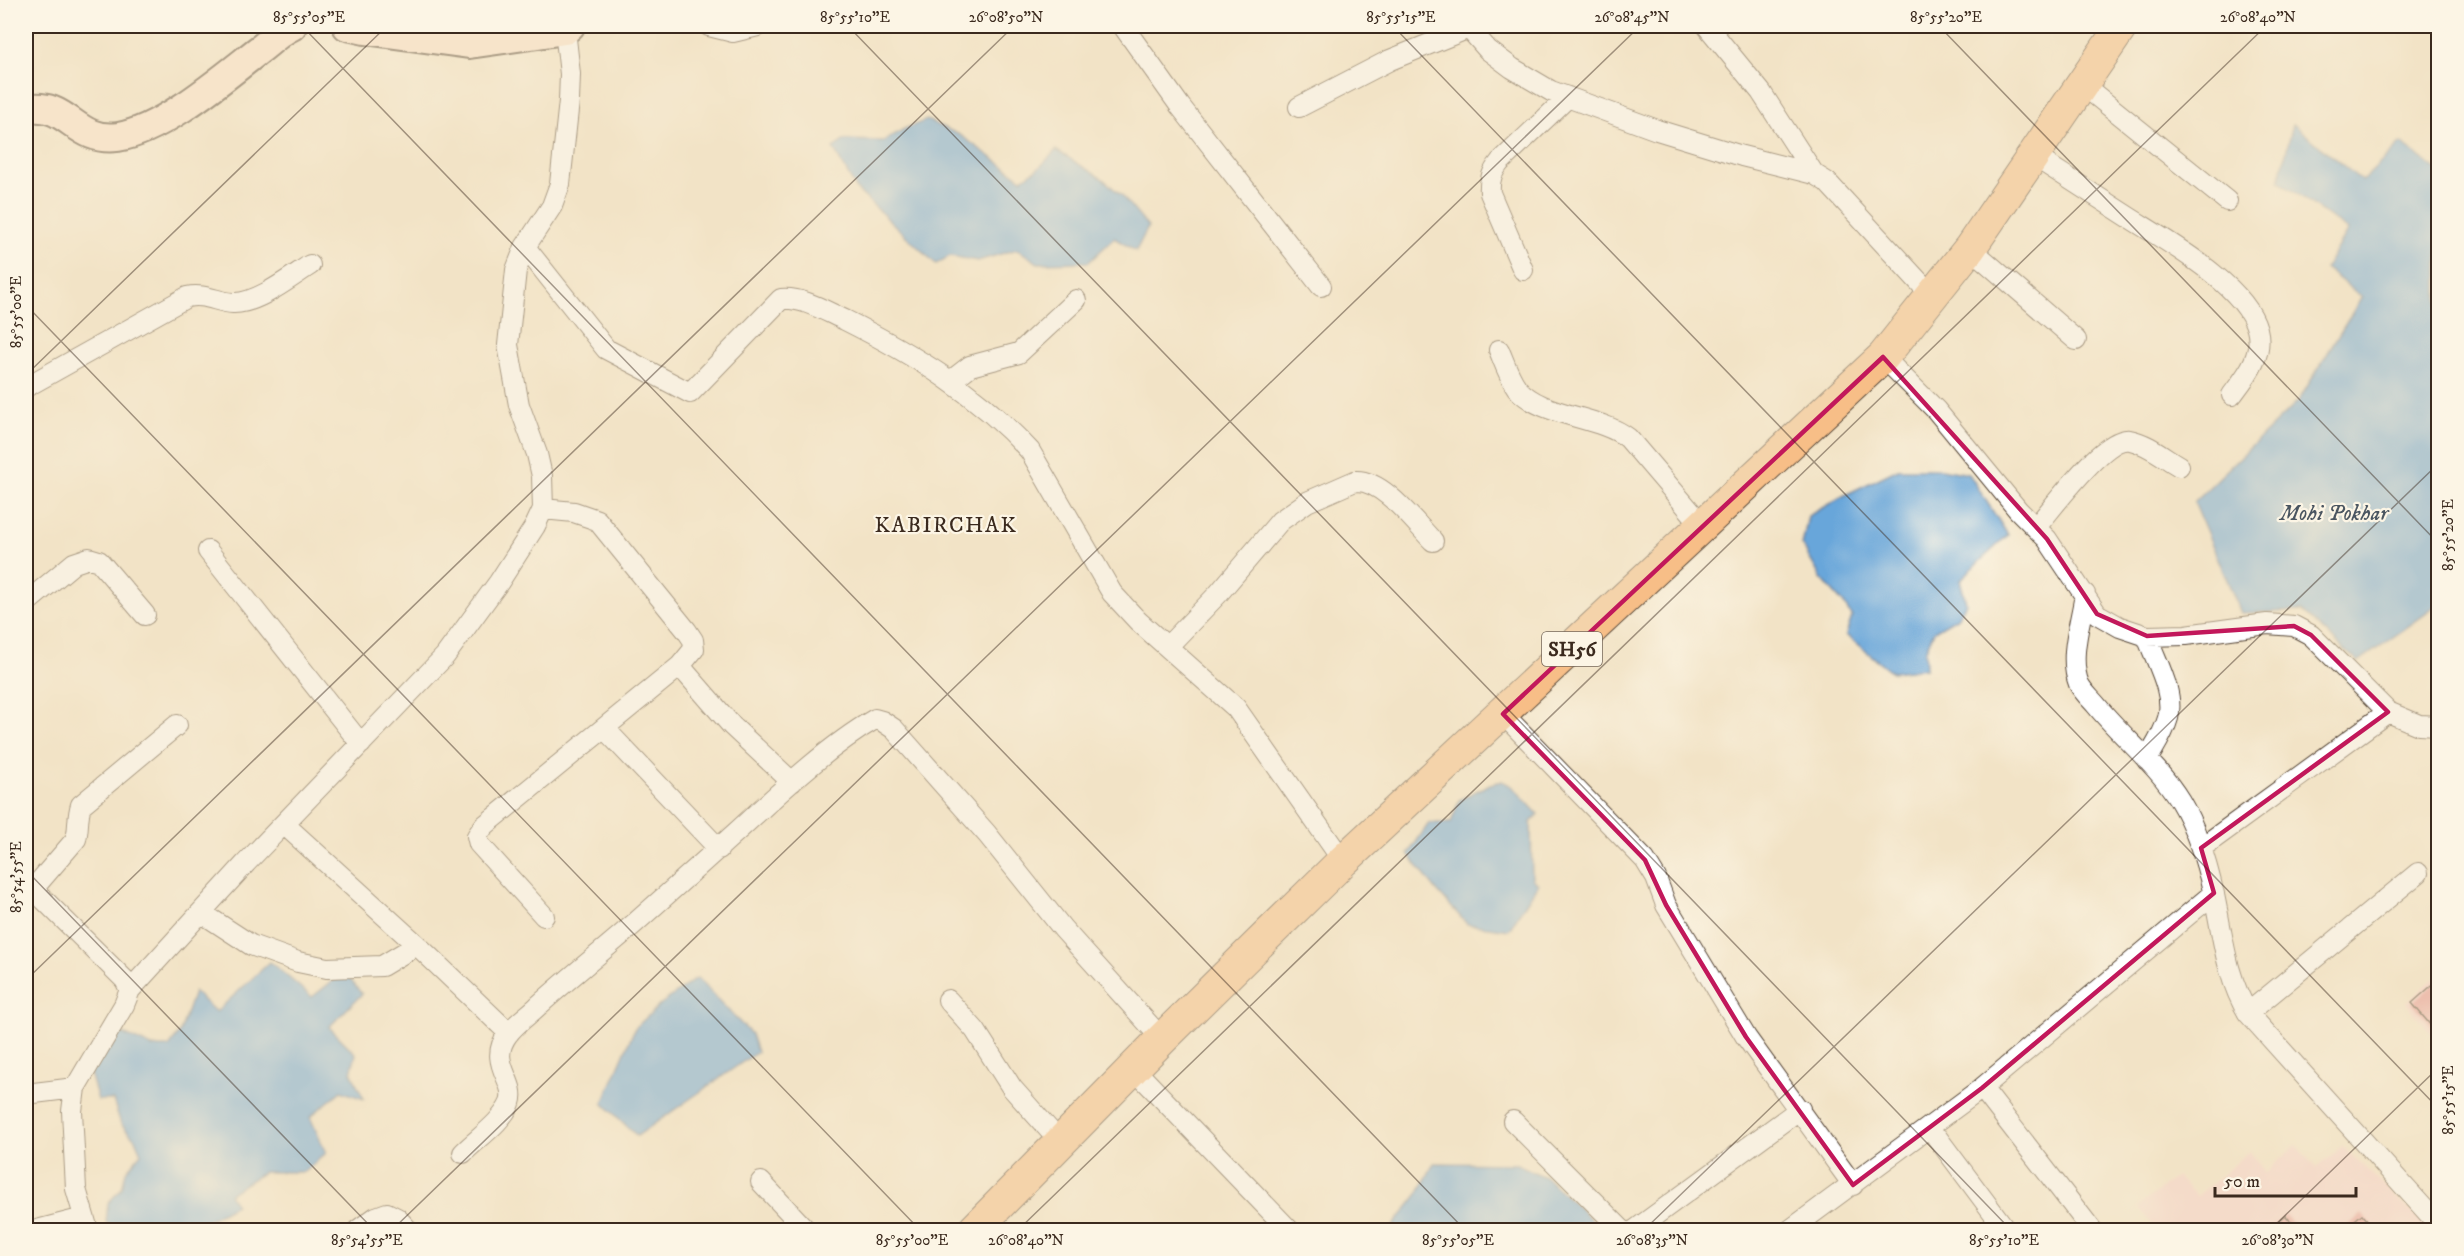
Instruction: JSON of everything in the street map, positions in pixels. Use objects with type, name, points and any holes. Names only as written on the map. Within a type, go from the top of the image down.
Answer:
[{"type":"main road","points":[[26,109],[39,106],[51,109],[85,132],[102,138],[141,130],[191,102],[292,26]]},
{"type":"main road","points":[[347,26],[469,44],[567,28]]},
{"type":"main road","name":"SH56","points":[[974,1230],[1133,1068],[1343,861],[1883,357],[1970,248],[2122,26]]},
{"type":"street","points":[[709,26],[733,32],[758,26]]},
{"type":"street","points":[[1124,26],[1180,106],[1321,286]]},
{"type":"street","points":[[1707,26],[1761,92],[1814,174]]},
{"type":"street","points":[[1299,107],[1390,60],[1468,27],[1488,50],[1512,68],[1551,91],[1657,129],[1742,156],[1814,174],[1827,182],[1933,297]]},
{"type":"street","points":[[37,1230],[86,1224],[76,1189],[72,1111],[75,1088],[124,1005],[130,990],[246,863],[445,656],[499,582],[535,526],[543,509],[542,476],[537,454],[519,405],[508,345],[516,270],[525,247],[552,206],[560,184],[569,101],[567,28]]},
{"type":"street","points":[[2083,85],[2227,201]]},
{"type":"street","points":[[1523,270],[1490,193],[1489,181],[1492,172],[1500,162],[1568,97]]},
{"type":"street","points":[[2034,156],[2191,257],[2232,290],[2252,316],[2257,329],[2258,342],[2257,355],[2252,368],[2232,395]]},
{"type":"street","points":[[525,247],[606,349],[690,393],[781,299],[789,298],[820,308],[867,331],[902,349],[951,380],[1030,451],[1112,593],[1138,621],[1236,708],[1343,861]]},
{"type":"street","points":[[1970,248],[2076,340]]},
{"type":"street","points":[[26,387],[187,297],[198,294],[226,303],[238,303],[262,294],[310,265]]},
{"type":"street","points":[[951,380],[970,366],[1019,353],[1076,300]]},
{"type":"street","points":[[1499,350],[1519,391],[1528,398],[1563,413],[1619,432],[1628,438],[1703,526]]},
{"type":"street","points":[[1883,357],[1935,410],[2018,510],[2047,538],[2097,614],[2120,627],[2147,636],[2186,635],[2267,624],[2294,626],[2311,635],[2388,712],[2419,725],[2439,726]]},
{"type":"street","points":[[2036,527],[2101,451],[2119,440],[2128,439],[2139,443],[2180,466]]},
{"type":"street","points":[[1168,646],[1218,594],[1280,521],[1307,501],[1355,481],[1362,480],[1379,487],[1433,541]]},
{"type":"street","points":[[543,509],[574,512],[597,520],[693,640],[694,649],[680,666],[484,826],[477,836],[479,844],[544,916]]},
{"type":"street","points":[[208,551],[361,744]]},
{"type":"street","points":[[26,603],[74,563],[88,558],[99,561],[145,615]]},
{"type":"street","points":[[2085,594],[2074,666],[2080,686],[2147,760],[2181,802],[2201,848],[2214,893],[2228,966],[2237,995],[2248,1012],[2439,1224]]},
{"type":"street","points":[[2147,636],[2169,696],[2170,709],[2163,732],[2147,760]]},
{"type":"street","points":[[680,666],[732,726],[792,782]]},
{"type":"street","points":[[2201,848],[2388,712]]},
{"type":"street","points":[[1503,714],[1645,860],[1656,878],[1666,905],[1740,1027],[1853,1185]]},
{"type":"street","points":[[463,1153],[499,1118],[509,1104],[511,1094],[500,1056],[502,1045],[509,1033],[792,782],[875,719],[882,720],[894,729],[987,834],[1063,928],[1162,1040]]},
{"type":"street","points":[[130,990],[125,980],[29,885],[76,839],[81,805],[177,725]]},
{"type":"street","points":[[605,729],[719,849]]},
{"type":"street","points":[[285,825],[417,945],[509,1033]]},
{"type":"street","points":[[2248,1012],[2418,873]]},
{"type":"street","points":[[1790,1230],[1982,1088],[2214,893]]},
{"type":"street","points":[[202,913],[251,945],[298,962],[327,968],[382,966],[417,945]]},
{"type":"street","points":[[948,1000],[975,1030],[1011,1088],[1060,1142]]},
{"type":"street","points":[[1133,1068],[1289,1230]]},
{"type":"street","points":[[26,1094],[75,1088]]},
{"type":"street","points":[[1982,1088],[2092,1230]]},
{"type":"street","points":[[1635,1230],[1800,1109]]},
{"type":"street","points":[[1513,1121],[1622,1230]]},
{"type":"street","points":[[1930,1128],[2006,1230]]},
{"type":"street","points":[[761,1182],[806,1230]]},
{"type":"street","points":[[358,1230],[376,1216],[387,1213],[397,1218],[408,1230]]},
{"type":"highlighted area","points":[[1883,357],[2047,539],[2097,614],[2147,636],[2294,626],[2311,635],[2388,712],[2201,848],[2214,893],[1982,1088],[1853,1185],[1746,1037],[1666,905],[1645,860],[1503,714]]},
{"type":"shaded area","points":[[2438,975],[2438,1041],[2406,1003]]},
{"type":"shaded area","points":[[2296,1145],[2316,1168],[2342,1146],[2431,1230],[2156,1230],[2138,1207],[2176,1176],[2197,1196],[2250,1151],[2265,1173]]},
{"type":"water","points":[[927,120],[960,135],[1022,179],[1040,167],[1056,150],[1103,179],[1122,196],[1148,227],[1136,251],[1114,238],[1089,262],[1038,263],[1017,249],[978,261],[950,256],[936,264],[857,190],[833,148],[845,140],[884,141],[904,129]]},
{"type":"water","name":"Mohi Pokhar","points":[[2293,124],[2362,181],[2401,143],[2438,171],[2438,605],[2358,662],[2302,611],[2241,613],[2194,502],[2299,400],[2362,297],[2325,268],[2348,230],[2279,181]]},
{"type":"water","points":[[1898,469],[1941,469],[1969,474],[2008,535],[1960,580],[1966,603],[1958,617],[1934,631],[1925,651],[1926,668],[1892,672],[1846,635],[1852,617],[1844,604],[1821,578],[1802,545],[1808,516]]},
{"type":"water","points":[[1502,781],[1512,786],[1538,814],[1531,822],[1532,879],[1538,884],[1509,930],[1467,924],[1408,854],[1429,823],[1451,823],[1459,800],[1490,784]]},
{"type":"water","points":[[270,962],[312,997],[344,972],[362,994],[329,1027],[356,1054],[351,1072],[364,1099],[341,1091],[310,1117],[326,1153],[304,1172],[264,1172],[229,1194],[236,1205],[190,1230],[116,1230],[106,1222],[108,1203],[122,1188],[126,1171],[141,1153],[135,1139],[121,1124],[113,1100],[98,1100],[89,1070],[121,1033],[152,1047],[169,1047],[180,1032],[194,992],[216,1012]]},
{"type":"water","points":[[697,978],[751,1034],[757,1052],[637,1136],[603,1103],[635,1028],[661,1004]]},
{"type":"water","points":[[1434,1163],[1517,1164],[1545,1177],[1603,1230],[1390,1230],[1418,1194]]},
{"type":"building","points":[[2438,980],[2438,1034],[2412,1003]]},
{"type":"building","points":[[2362,1214],[2376,1230],[2343,1230]]},
{"type":"building","points":[[2285,1215],[2299,1230],[2269,1229]]},
{"type":"district","name":"KABIRCHAK","points":[[946,524]]}]
